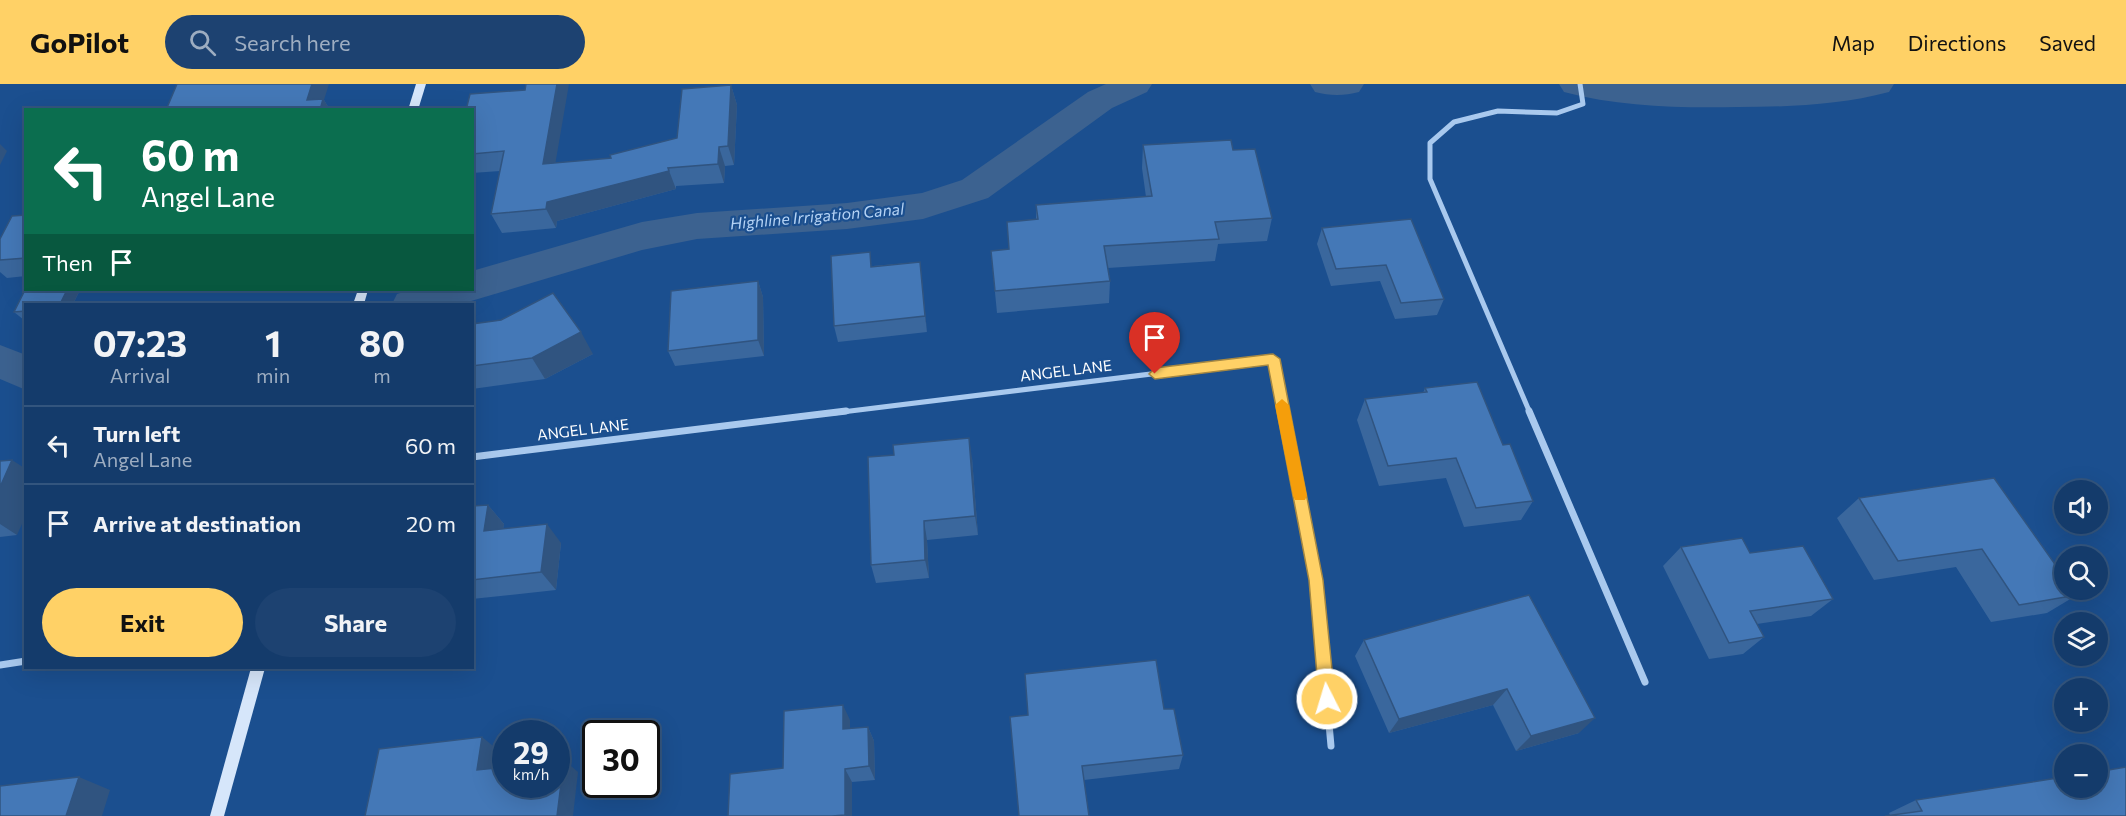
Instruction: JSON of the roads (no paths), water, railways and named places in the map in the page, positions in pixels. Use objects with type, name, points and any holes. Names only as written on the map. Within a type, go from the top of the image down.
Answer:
[{"type":"street","points":[[414,108],[421,84]]},
{"type":"street","points":[[1580,84],[1583,104],[1557,113],[1498,111],[1454,122],[1430,144],[1430,179],[1645,682]]},
{"type":"street","name":"ANGEL LANE","points":[[474,457],[1273,359],[1316,580],[1331,746]]},
{"type":"street","points":[[0,665],[24,661]]},
{"type":"street","points":[[217,816],[258,669]]},
{"type":"waterway","name":"Highline Irrigation Canal","points":[[474,285],[642,236],[697,226],[847,216],[923,206],[975,189],[1100,100],[1135,84]]},
{"type":"waterway","name":"Highline Irrigation Canal","points":[[1327,84],[1347,84]]},
{"type":"waterway","name":"Highline Irrigation Canal","points":[[1576,84],[1687,96],[1785,95],[1847,90],[1877,84]]},
{"type":"waterway","name":"Highline Irrigation Canal","points":[[415,303],[457,291]]},
{"type":"waterway","name":"Highline Irrigation Canal","points":[[0,361],[24,373]]}]
